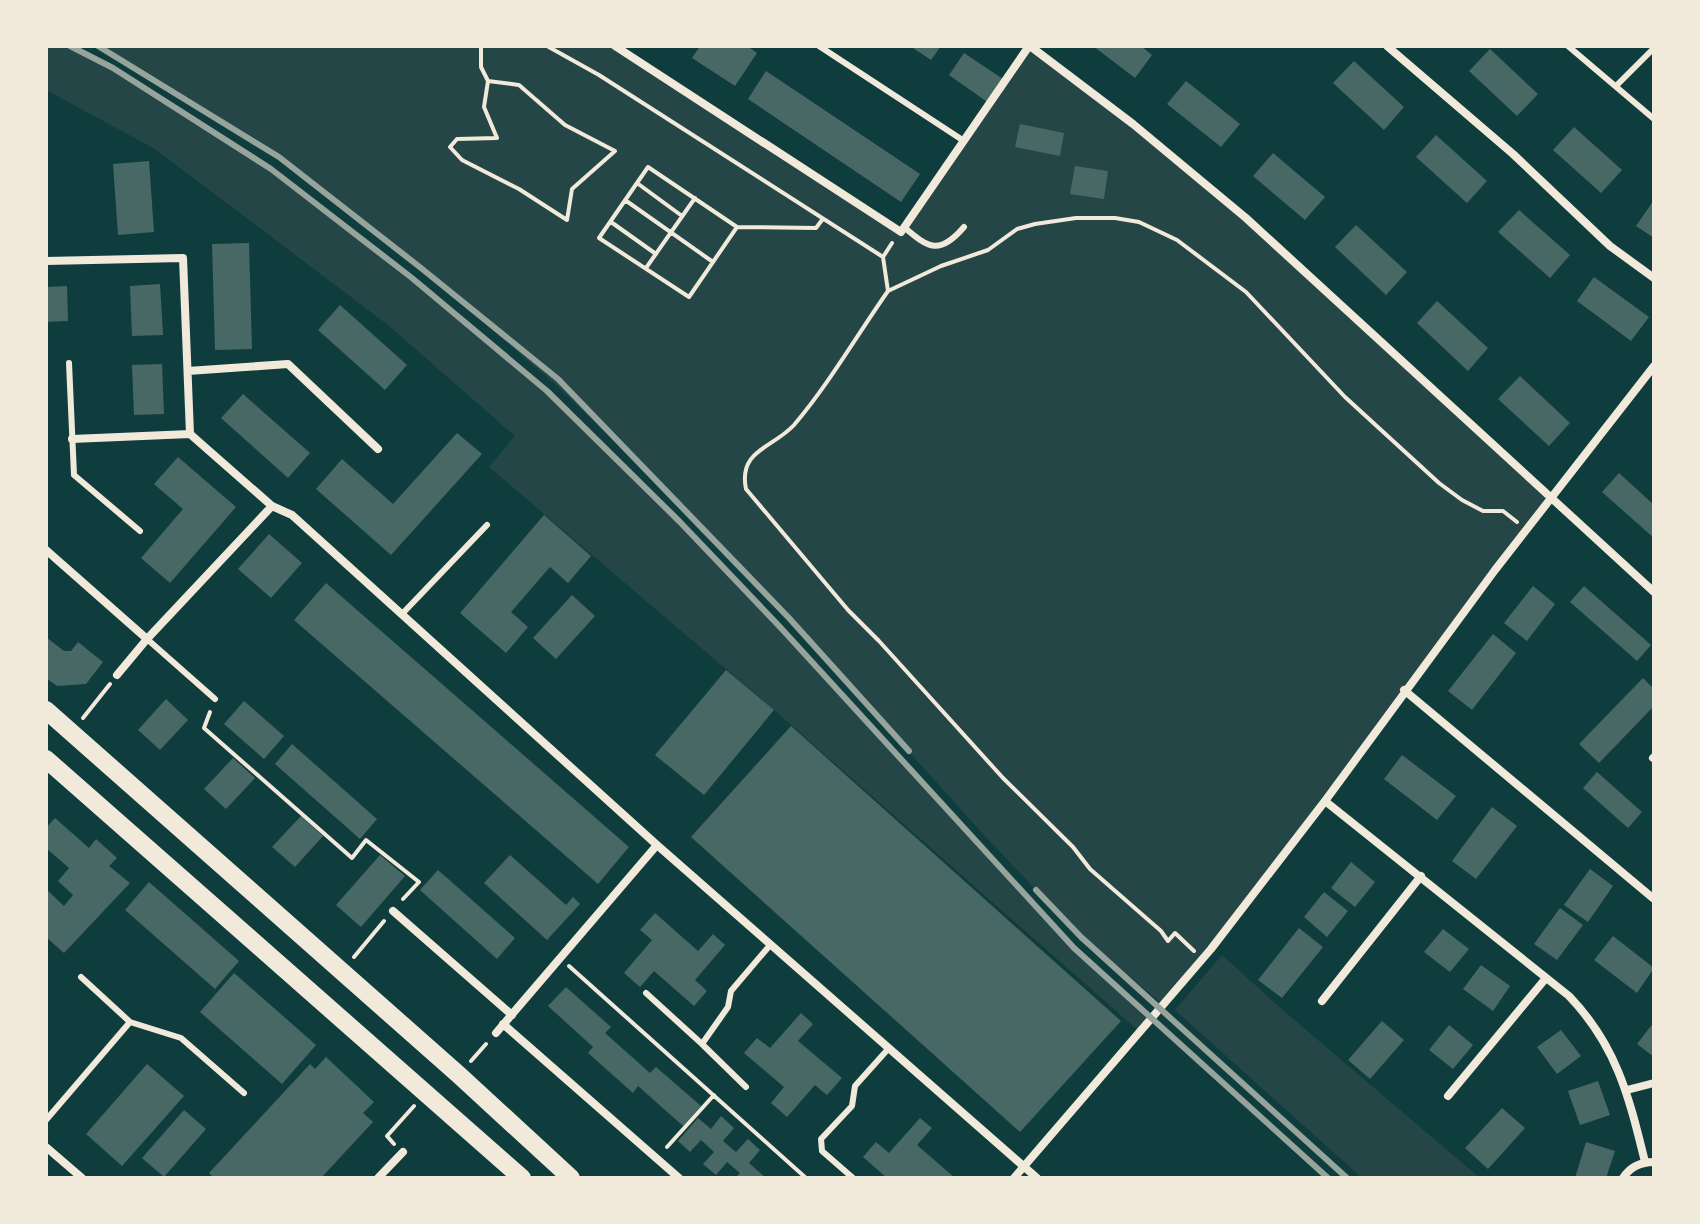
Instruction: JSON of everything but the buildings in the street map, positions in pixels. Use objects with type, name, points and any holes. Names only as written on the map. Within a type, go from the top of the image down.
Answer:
[{"type":"main road","points":[[46,710],[342,970],[571,1178]]},
{"type":"main road","points":[[46,759],[522,1178]]},
{"type":"street","points":[[615,46],[902,229],[1030,46],[1133,124],[1246,218],[1654,592]]},
{"type":"street","points":[[1387,46],[1513,154],[1610,246],[1654,278]]},
{"type":"street","points":[[46,261],[183,258],[190,434]]},
{"type":"street","points":[[188,371],[288,364],[378,449]]},
{"type":"street","points":[[1014,1178],[1186,981],[1325,801],[1404,690],[1654,366]]},
{"type":"street","points":[[72,439],[190,434],[272,506],[292,515],[657,845],[1037,1178]]},
{"type":"street","points":[[117,675],[272,506]]},
{"type":"street","points":[[46,550],[147,639]]},
{"type":"street","points":[[1404,690],[1654,899]]},
{"type":"street","points":[[1325,801],[1569,996],[1588,1016],[1617,1064],[1650,1162],[1631,1168],[1623,1178]]},
{"type":"street","points":[[496,1033],[657,845]]},
{"type":"street","points":[[1322,1001],[1421,876]]},
{"type":"street","points":[[393,911],[512,1015]]},
{"type":"street","points":[[1448,1096],[1546,978]]},
{"type":"street","points":[[503,1024],[679,1178]]},
{"type":"street","points":[[1627,1090],[1654,1083]]},
{"type":"street","points":[[46,1147],[82,1178]]},
{"type":"street","points":[[378,1178],[403,1152]]},
{"type":"lane","points":[[819,46],[964,141]]},
{"type":"lane","points":[[1568,46],[1654,119]]},
{"type":"lane","points":[[1616,86],[1654,48]]},
{"type":"lane","points":[[902,229],[923,243],[937,246],[951,243],[964,227]]},
{"type":"lane","points":[[69,363],[74,475],[140,531]]},
{"type":"lane","points":[[402,614],[487,525]]},
{"type":"lane","points":[[147,639],[215,699]]},
{"type":"lane","points":[[702,1044],[728,1007],[731,991],[771,944]]},
{"type":"lane","points":[[81,977],[130,1022],[181,1038],[244,1093]]},
{"type":"lane","points":[[646,993],[746,1087]]},
{"type":"lane","points":[[46,1120],[130,1022]]},
{"type":"lane","points":[[853,1178],[822,1151],[821,1139],[852,1106],[855,1086],[889,1048]]},
{"type":"path","points":[[481,46],[481,67],[488,81],[484,107],[497,138],[457,139],[450,147],[462,160],[519,189],[567,220],[572,189],[615,151],[565,125],[519,85],[488,81]]},
{"type":"path","points":[[547,46],[599,75],[883,257]]},
{"type":"path","points":[[737,227],[689,297],[599,238],[648,167],[737,227],[816,228],[822,220]]},
{"type":"path","points":[[637,183],[682,216]]},
{"type":"path","points":[[646,268],[695,198]]},
{"type":"path","points":[[625,200],[713,262]]},
{"type":"path","points":[[1203,959],[1175,933],[1168,941],[1161,931],[1090,869],[1073,847],[1003,778],[848,610],[746,489],[745,466],[766,445],[793,426],[888,291],[941,266],[988,250],[1017,229],[1076,218],[1115,218],[1139,222],[1177,240],[1246,292],[1345,397],[1439,483],[1483,511],[1503,511],[1526,530]]},
{"type":"path","points":[[611,222],[656,254]]},
{"type":"path","points":[[888,291],[883,257],[902,229]]},
{"type":"path","points":[[215,699],[204,728],[352,858],[366,840],[419,882],[342,970]]},
{"type":"path","points":[[560,958],[806,1178]]},
{"type":"path","points":[[459,1075],[496,1033]]},
{"type":"path","points":[[403,1152],[387,1136],[427,1093]]},
{"type":"path","points":[[657,1159],[714,1095]]},
{"type":"shaded area","points":[[46,46],[70,46],[113,68],[271,169],[412,278],[547,391],[679,521],[780,627],[1074,948],[1153,1018],[1140,1032],[774,710],[489,467],[515,436],[388,325],[155,149],[46,90]]},
{"type":"shaded area","points":[[98,46],[615,46],[900,231],[1030,46],[1296,260],[1552,498],[1325,801],[1164,1005],[1081,937],[982,833],[789,618],[689,513],[557,386],[421,268],[279,157]]},
{"type":"shaded area","points":[[1222,955],[1480,1178],[1362,1178],[1175,1010]]},
{"type":"railway","points":[[70,46],[113,68],[271,169],[412,278],[547,391],[679,521],[780,627],[1074,948],[1328,1178]]},
{"type":"railway","points":[[98,46],[279,157],[558,379],[789,618],[909,751]]},
{"type":"railway","points":[[1036,890],[1081,937],[1347,1178]]}]
